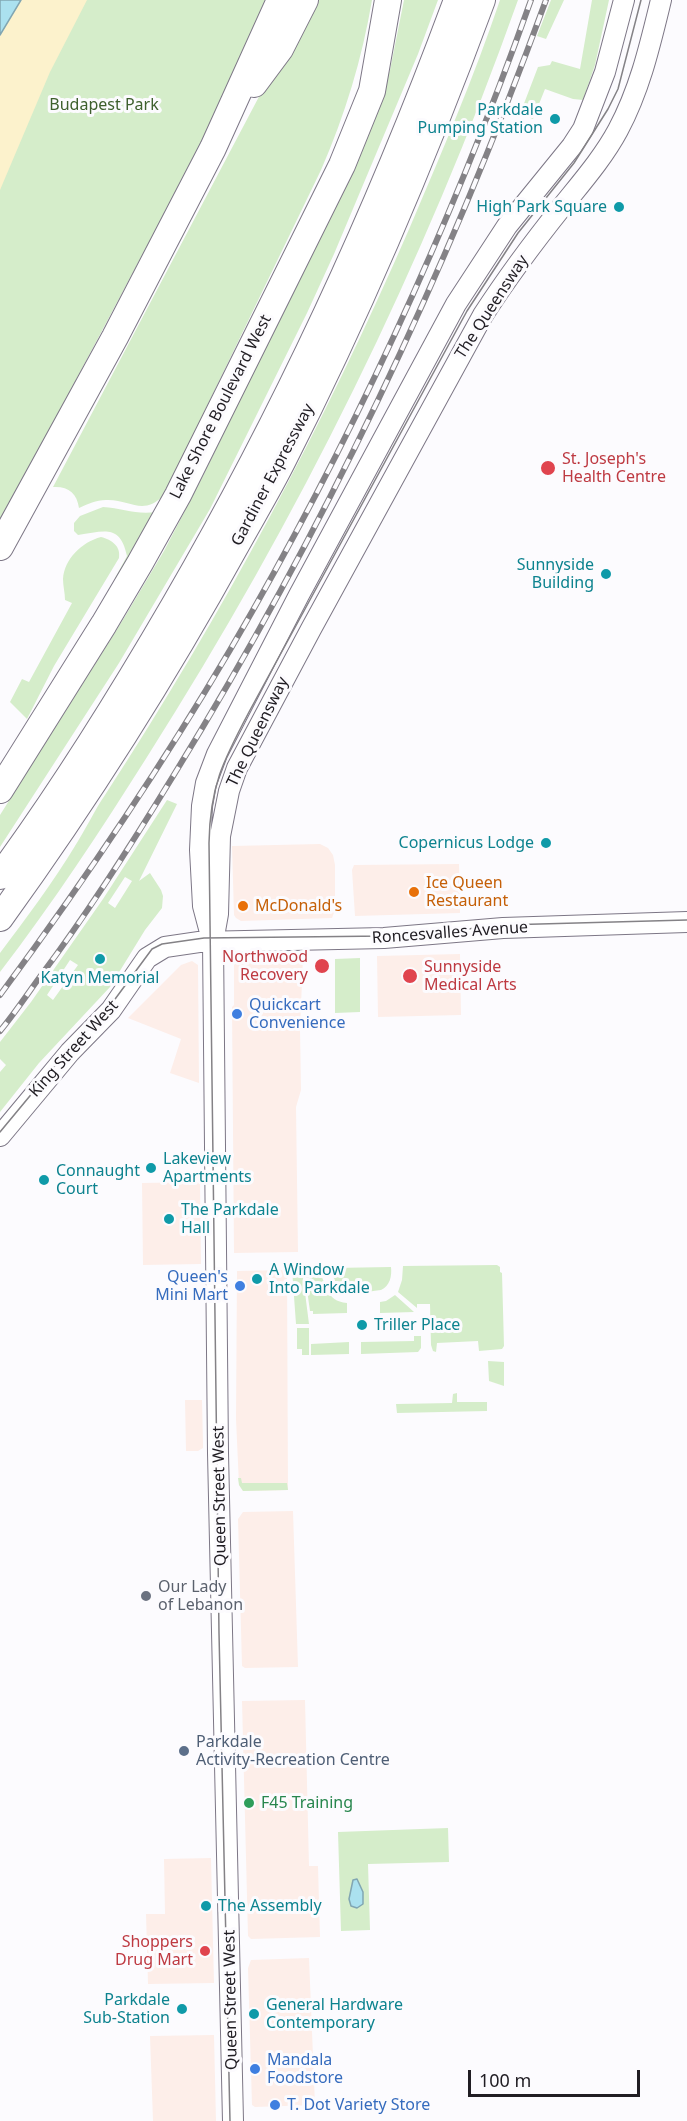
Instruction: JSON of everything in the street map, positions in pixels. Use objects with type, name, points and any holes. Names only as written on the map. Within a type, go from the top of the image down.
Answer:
[{"type":"highway","points":[[0,547],[115,337],[213,148],[280,0]]},
{"type":"highway","points":[[226,121],[280,49],[305,0]]},
{"type":"highway","name":"Lake Shore Boulevard West","points":[[0,790],[104,624],[178,495],[342,165],[372,91],[388,0]]},
{"type":"highway","points":[[372,91],[390,39],[398,0]]},
{"type":"highway","name":"Gardiner Expressway","points":[[0,876],[47,809],[144,658],[214,537],[254,461],[297,376],[370,218],[424,88],[457,0]]},
{"type":"highway","name":"Gardiner Expressway","points":[[0,918],[130,727],[204,603],[282,462],[347,328],[393,225],[426,148],[482,0]]},
{"type":"main road","name":"The Queensway","points":[[213,942],[202,906],[200,850],[202,806],[206,783],[217,754],[332,533],[456,304],[507,226],[573,146],[583,129],[606,72],[624,0]]},
{"type":"main road","name":"The Queensway","points":[[213,942],[218,914],[220,836],[228,791],[237,768],[483,315],[505,281],[617,133],[631,105],[644,70],[660,0]]},
{"type":"main road","name":"Roncesvalles Avenue","points":[[213,942],[417,937],[503,928],[687,922]]},
{"type":"main road","name":"King Street West","points":[[0,1136],[70,1052],[111,1010],[147,958],[165,947],[213,942]]},
{"type":"main road","name":"Queen Street West","points":[[213,942],[218,1453],[233,2121]]},
{"type":"shaded area","points":[[320,844],[328,848],[333,855],[335,865],[335,910],[332,918],[241,921],[236,918],[234,915],[232,846]]},
{"type":"shaded area","points":[[459,864],[460,913],[355,916],[352,870],[354,865]]},
{"type":"shaded area","points":[[460,954],[461,1015],[378,1017],[377,956]]},
{"type":"shaded area","points":[[303,958],[300,1029],[301,1090],[296,1107],[298,1252],[234,1253],[232,1007],[234,1005],[234,960]]},
{"type":"shaded area","points":[[192,961],[198,965],[199,1083],[170,1073],[181,1039],[128,1018],[181,965]]},
{"type":"shaded area","name":"The Parkdale Hall","points":[[200,1182],[201,1264],[143,1265],[142,1183]]},
{"type":"shaded area","points":[[287,1270],[288,1490],[243,1491],[239,1485],[236,1419],[237,1271]]},
{"type":"shaded area","points":[[185,1400],[202,1400],[203,1448],[198,1451],[186,1451]]},
{"type":"shaded area","points":[[293,1511],[298,1667],[245,1668],[242,1666],[238,1519],[243,1512]]},
{"type":"shaded area","points":[[305,1700],[309,1866],[318,1866],[320,1937],[251,1939],[248,1936],[242,1701]]},
{"type":"shaded area","points":[[211,1858],[214,1983],[148,1984],[146,1914],[165,1914],[164,1859]]},
{"type":"shaded area","points":[[309,1958],[315,2105],[255,2107],[252,2105],[248,1968],[251,1960]]},
{"type":"shaded area","points":[[214,2035],[216,2121],[153,2121],[150,2036]]},
{"type":"green space","name":"Budapest Park","points":[[21,0],[268,0],[200,146],[0,523],[0,35]]},
{"type":"green space","points":[[310,0],[372,0],[352,86],[321,170],[164,495],[149,505],[143,506],[106,500],[95,501],[79,508],[74,494],[67,489],[53,487]]},
{"type":"green space","points":[[404,0],[438,0],[418,54],[307,313],[210,509],[119,663],[0,847],[0,815],[164,551],[203,476],[352,167],[390,70]]},
{"type":"green space","points":[[500,0],[518,0],[442,197],[354,389],[306,483],[255,576],[147,757],[76,866],[0,972],[0,953],[67,859],[190,658],[231,588],[307,446],[343,374],[410,227],[469,86]]},
{"type":"green space","points":[[551,0],[564,0],[546,39],[537,36]]},
{"type":"green space","points":[[592,0],[609,0],[595,65],[583,100],[573,99],[545,89],[533,119],[520,114],[538,67],[550,65],[552,61],[580,69]]},
{"type":"green space","points":[[103,507],[142,513],[155,512],[118,580],[115,578],[127,556],[120,538],[109,532],[78,535],[74,531],[74,523],[80,516]]},
{"type":"green space","points":[[101,537],[115,544],[119,550],[119,558],[54,666],[27,719],[10,702],[22,679],[29,682],[72,603],[65,600],[63,579],[70,558],[81,547]]},
{"type":"green space","points":[[167,800],[177,804],[139,881],[150,873],[161,890],[162,908],[145,930],[110,987],[39,1063],[0,1112],[0,1072],[6,1065],[0,1059],[0,1042],[103,899]],"holes":[[[125,877],[132,881],[115,908],[108,903]],[[70,960],[78,965],[53,1000],[47,995]]]},
{"type":"green space","points":[[360,958],[360,1012],[335,1013],[335,959]]},
{"type":"green space","points":[[497,1265],[502,1273],[504,1346],[502,1349],[479,1351],[478,1341],[437,1343],[436,1352],[433,1351],[430,1304],[417,1304],[417,1308],[398,1292],[403,1266]]},
{"type":"green space","points":[[391,1267],[390,1280],[381,1290],[348,1292],[337,1285],[334,1278],[333,1268]]},
{"type":"green space","points":[[292,1269],[302,1269],[309,1324],[296,1324]]},
{"type":"green space","points":[[304,1269],[318,1269],[334,1299],[347,1303],[347,1313],[313,1314],[313,1311],[310,1311]]},
{"type":"green space","points":[[395,1295],[414,1312],[380,1313],[380,1302]]},
{"type":"green space","points":[[297,1328],[309,1328],[309,1355],[302,1355],[302,1349],[297,1349]]},
{"type":"green space","points":[[414,1336],[421,1336],[421,1348],[418,1352],[361,1354],[361,1342],[414,1341]]},
{"type":"green space","points":[[349,1342],[349,1354],[311,1355],[311,1344]]},
{"type":"green space","points":[[488,1361],[504,1362],[504,1386],[489,1381]]},
{"type":"green space","points":[[457,1393],[457,1402],[487,1402],[487,1411],[397,1413],[396,1404],[452,1403],[453,1394]]},
{"type":"green space","points":[[238,1478],[241,1478],[242,1483],[287,1483],[288,1490],[243,1491]]},
{"type":"green space","points":[[448,1828],[449,1862],[368,1864],[370,1930],[341,1931],[338,1832]]},
{"type":"sand","points":[[21,0],[87,0],[50,72],[0,190],[0,35]]},
{"type":"water","points":[[0,0],[21,0],[0,35]]},
{"type":"water","points":[[357,1879],[363,1892],[363,1904],[357,1908],[351,1906],[349,1899],[353,1880]]},
{"type":"tram line","points":[[230,2121],[219,1633],[209,843],[215,789],[225,760],[240,729],[467,311],[518,233],[574,163],[608,109],[618,89],[641,0]]},
{"type":"tram line","points":[[0,1132],[68,1050],[107,1010],[152,949],[162,944],[204,938],[385,936],[503,925],[687,920]]},
{"type":"railway","points":[[0,995],[61,911],[176,738],[230,650],[317,493],[396,332],[433,250],[531,0]]},
{"type":"railway","points":[[0,1031],[77,925],[127,850],[230,681],[282,587],[380,396],[425,298],[468,200],[546,0]]},
{"type":"place","name":"Parkdale Pumping Station","points":[[555,119]]},
{"type":"place","name":"High Park Square","points":[[619,207]]},
{"type":"place","name":"St. Joseph's Health Centre","points":[[548,468]]},
{"type":"place","name":"Sunnyside Building","points":[[606,574]]},
{"type":"place","name":"Copernicus Lodge","points":[[546,843]]},
{"type":"place","name":"Ice Queen Restaurant","points":[[414,892]]},
{"type":"place","name":"McDonald's","points":[[243,906]]},
{"type":"place","name":"Katyn Memorial","points":[[100,959]]},
{"type":"place","name":"Northwood Recovery","points":[[322,966]]},
{"type":"place","name":"Sunnyside Medical Arts","points":[[410,976]]},
{"type":"place","name":"Quickcart Convenience","points":[[237,1014]]},
{"type":"place","name":"Lakeview Apartments","points":[[151,1168]]},
{"type":"place","name":"Connaught Court","points":[[44,1180]]},
{"type":"place","name":"The Parkdale Hall","points":[[169,1219]]},
{"type":"place","name":"A Window Into Parkdale","points":[[257,1279]]},
{"type":"place","name":"Queen's Mini Mart","points":[[240,1286]]},
{"type":"place","name":"Triller Place","points":[[362,1325]]},
{"type":"place","name":"Our Lady of Lebanon","points":[[146,1596]]},
{"type":"place","name":"Parkdale Activity-Recreation Centre","points":[[184,1751]]},
{"type":"place","name":"F45 Training","points":[[249,1803]]},
{"type":"place","name":"The Assembly","points":[[206,1906]]},
{"type":"place","name":"Shoppers Drug Mart","points":[[205,1951]]},
{"type":"place","name":"Parkdale Sub-Station","points":[[182,2009]]},
{"type":"place","name":"General Hardware Contemporary","points":[[254,2014]]},
{"type":"place","name":"Mandala Foodstore","points":[[255,2069]]},
{"type":"place","name":"T. Dot Variety Store","points":[[275,2105]]}]
